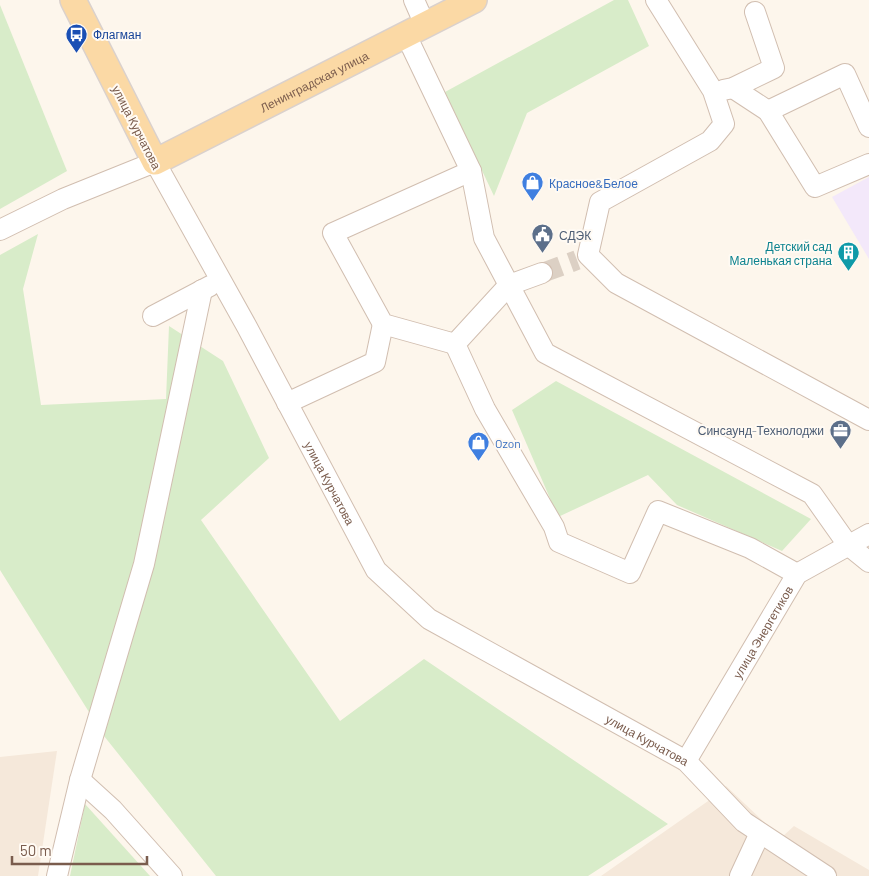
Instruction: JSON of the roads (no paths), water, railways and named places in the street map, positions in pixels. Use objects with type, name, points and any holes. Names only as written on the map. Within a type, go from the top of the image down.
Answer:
[{"type":"main road","name":"улица Курчатова","points":[[73,0],[155,162]]},
{"type":"main road","name":"Ленинградская улица","points":[[155,162],[474,0]]},
{"type":"street","points":[[414,0],[416,30],[471,171],[484,238],[545,353],[812,494],[848,545],[869,562]]},
{"type":"street","points":[[656,0],[713,91],[724,124],[710,141],[600,202],[583,257],[616,283],[869,420]]},
{"type":"street","points":[[713,91],[733,88],[774,68],[755,12]]},
{"type":"street","points":[[768,111],[845,74],[869,126]]},
{"type":"street","points":[[733,88],[768,111],[815,186],[869,164]]},
{"type":"street","points":[[0,230],[63,199],[155,162]]},
{"type":"street","name":"улица Курчатова","points":[[155,162],[221,280],[376,570],[429,619],[686,761],[744,822],[826,876]]},
{"type":"street","points":[[287,403],[375,362],[383,324],[333,233],[471,171]]},
{"type":"street","points":[[455,344],[509,285],[542,273]]},
{"type":"street","points":[[153,316],[221,280]]},
{"type":"street","points":[[57,876],[80,780],[144,564],[202,290]]},
{"type":"street","points":[[383,324],[455,344],[485,408],[554,527],[559,542],[630,573],[658,511],[750,548],[797,574]]},
{"type":"street","name":"улица Энергетиков","points":[[686,761],[797,574],[869,534]]},
{"type":"street","points":[[80,780],[113,810],[172,876]]},
{"type":"street","points":[[740,876],[760,833]]},
{"type":"tunnel","points":[[542,273],[577,260]]},
{"type":"place","name":"Флагман","points":[[77,53]]},
{"type":"place","name":"Красное&Белое","points":[[533,202]]},
{"type":"place","name":"СДЭК","points":[[543,254]]},
{"type":"place","name":"Детский сад Маленькая страна","points":[[848,272]]},
{"type":"place","name":"Синсаунд-Технолоджи","points":[[840,449]]},
{"type":"place","name":"Ozon","points":[[479,462]]}]
